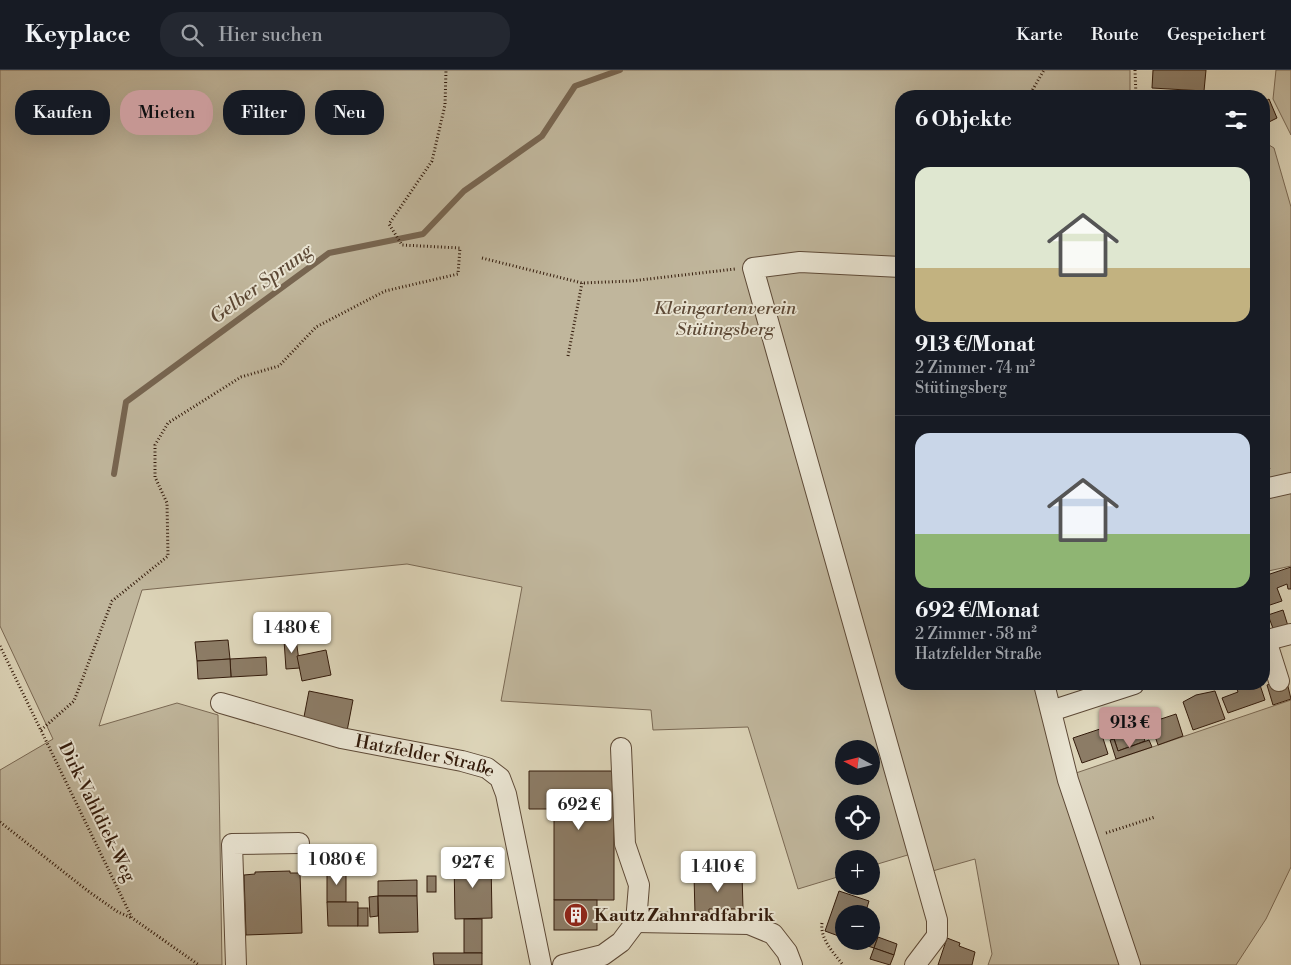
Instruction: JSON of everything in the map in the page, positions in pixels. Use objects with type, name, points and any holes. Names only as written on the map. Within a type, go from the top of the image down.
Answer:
[{"type":"street","points":[[895,267],[800,262],[753,268],[937,920],[937,936],[915,965]]},
{"type":"street","points":[[1270,640],[1291,634]]},
{"type":"street","points":[[1270,655],[1279,681]]},
{"type":"street","points":[[1046,690],[1068,780],[1086,839],[1130,965]]},
{"type":"street","points":[[1057,709],[1116,690]]},
{"type":"street","name":"Hatzfelder Straße","points":[[221,703],[340,738],[462,761],[487,768],[500,778],[506,794],[541,965]]},
{"type":"street","points":[[563,965],[603,956],[621,942],[636,922],[639,885],[625,844],[621,748]]},
{"type":"street","points":[[236,965],[232,844],[299,843]]},
{"type":"street","points":[[636,922],[749,924],[773,934],[787,952],[792,965]]},
{"type":"path","points":[[41,730],[74,701],[112,601],[168,556],[167,504],[155,477],[155,445],[168,423],[241,377],[280,366],[316,327],[385,291],[458,274],[460,248],[402,245],[388,224],[432,161],[445,106],[446,70]]},
{"type":"path","points":[[1032,90],[1044,70]]},
{"type":"path","points":[[1136,70],[1136,90]]},
{"type":"path","points":[[482,258],[582,283],[631,281],[728,269],[753,268]]},
{"type":"path","points":[[568,356],[582,283]]},
{"type":"path","points":[[1270,464],[1276,486]]},
{"type":"path","name":"Dirk-Vahldiek-Weg","points":[[0,646],[132,918],[198,965]]},
{"type":"path","points":[[1086,839],[1155,817]]},
{"type":"path","points":[[0,822],[88,891],[118,912],[132,918]]},
{"type":"path","points":[[822,923],[821,932],[829,948],[843,965]]},
{"type":"green space","name":"Kleingartenverein Stütingsberg","points":[[0,70],[1130,70],[1130,90],[895,90],[895,690],[1052,690],[1073,774],[1291,700],[1291,867],[1266,919],[1236,965],[988,965],[992,954],[975,859],[929,872],[911,854],[880,863],[880,850],[835,850],[835,878],[798,889],[748,727],[653,730],[651,710],[501,701],[522,587],[407,564],[142,590],[99,726],[177,703],[218,715],[222,965],[0,965],[0,770],[53,739],[0,626]]},
{"type":"green space","points":[[1276,70],[1291,70],[1291,135],[1273,99]]},
{"type":"green space","points":[[1270,146],[1274,148],[1291,207],[1291,566],[1270,571]]},
{"type":"building","points":[[1153,70],[1206,70],[1204,90],[1152,88]]},
{"type":"building","points":[[1270,101],[1277,118],[1270,122]]},
{"type":"building","points":[[1291,567],[1291,589],[1288,589],[1287,584],[1277,588],[1282,601],[1270,605],[1270,574]]},
{"type":"building","points":[[1283,610],[1288,626],[1274,631],[1270,614]]},
{"type":"building","points":[[296,639],[300,668],[286,669],[284,640]]},
{"type":"building","points":[[228,640],[230,659],[197,661],[195,642]]},
{"type":"building","points":[[326,650],[331,675],[302,681],[297,656]]},
{"type":"building","points":[[266,657],[267,675],[231,677],[230,659]]},
{"type":"building","points":[[230,659],[231,677],[198,679],[197,661]]},
{"type":"building","points":[[1286,678],[1291,699],[1273,705],[1268,690],[1270,684]]},
{"type":"building","points":[[1237,690],[1262,690],[1265,700],[1228,713],[1222,698],[1238,692]]},
{"type":"building","points":[[309,691],[353,700],[347,731],[303,722]]},
{"type":"building","points":[[1215,691],[1225,719],[1193,730],[1183,702],[1196,695]]},
{"type":"building","points":[[1158,710],[1161,719],[1176,714],[1183,736],[1158,745],[1147,713]]},
{"type":"building","points":[[1140,727],[1145,741],[1118,751],[1112,732],[1121,729],[1122,733]]},
{"type":"building","points":[[1100,729],[1108,754],[1082,763],[1073,738]]},
{"type":"building","points":[[1114,739],[1118,751],[1149,740],[1152,747],[1116,759],[1110,740]]},
{"type":"building","points":[[529,771],[614,771],[614,900],[554,900],[554,809],[529,809]]},
{"type":"building","points":[[694,856],[714,856],[714,875],[694,875]]},
{"type":"building","points":[[491,859],[492,918],[455,919],[454,860]]},
{"type":"building","points":[[327,870],[346,870],[346,902],[327,902]]},
{"type":"building","points":[[290,871],[290,873],[300,873],[302,933],[246,935],[244,875],[255,874],[255,872]]},
{"type":"building","points":[[742,874],[743,909],[709,909],[709,914],[695,914],[694,875]]},
{"type":"building","points":[[427,876],[436,876],[436,892],[427,892]]},
{"type":"building","points":[[417,880],[417,896],[378,896],[378,881]]},
{"type":"building","points":[[838,895],[851,895],[869,901],[868,905],[835,905],[835,935],[825,931]]},
{"type":"building","points":[[378,896],[378,916],[370,917],[369,897]]},
{"type":"building","points":[[378,896],[417,896],[418,932],[379,933]]},
{"type":"building","name":"Kautz Zahnradfabrik","points":[[554,900],[597,900],[597,930],[554,930]]},
{"type":"building","points":[[327,902],[358,902],[358,926],[328,926]]},
{"type":"building","points":[[358,908],[368,908],[368,926],[358,926]]},
{"type":"building","points":[[464,919],[482,919],[482,953],[464,953]]},
{"type":"building","points":[[880,938],[897,944],[894,955],[880,950]]},
{"type":"building","points":[[947,938],[960,943],[959,946],[975,952],[972,965],[938,965]]},
{"type":"building","points":[[873,950],[880,950],[894,955],[890,965],[870,959]]},
{"type":"building","points":[[433,953],[482,953],[482,965],[434,965]]},
{"type":"waterway","name":"Gelber Sprung","points":[[114,474],[126,402],[329,253],[423,234],[464,191],[542,136],[575,86],[620,70]]},
{"type":"place","name":"Kautz Zahnradfabrik","points":[[576,915]]}]
